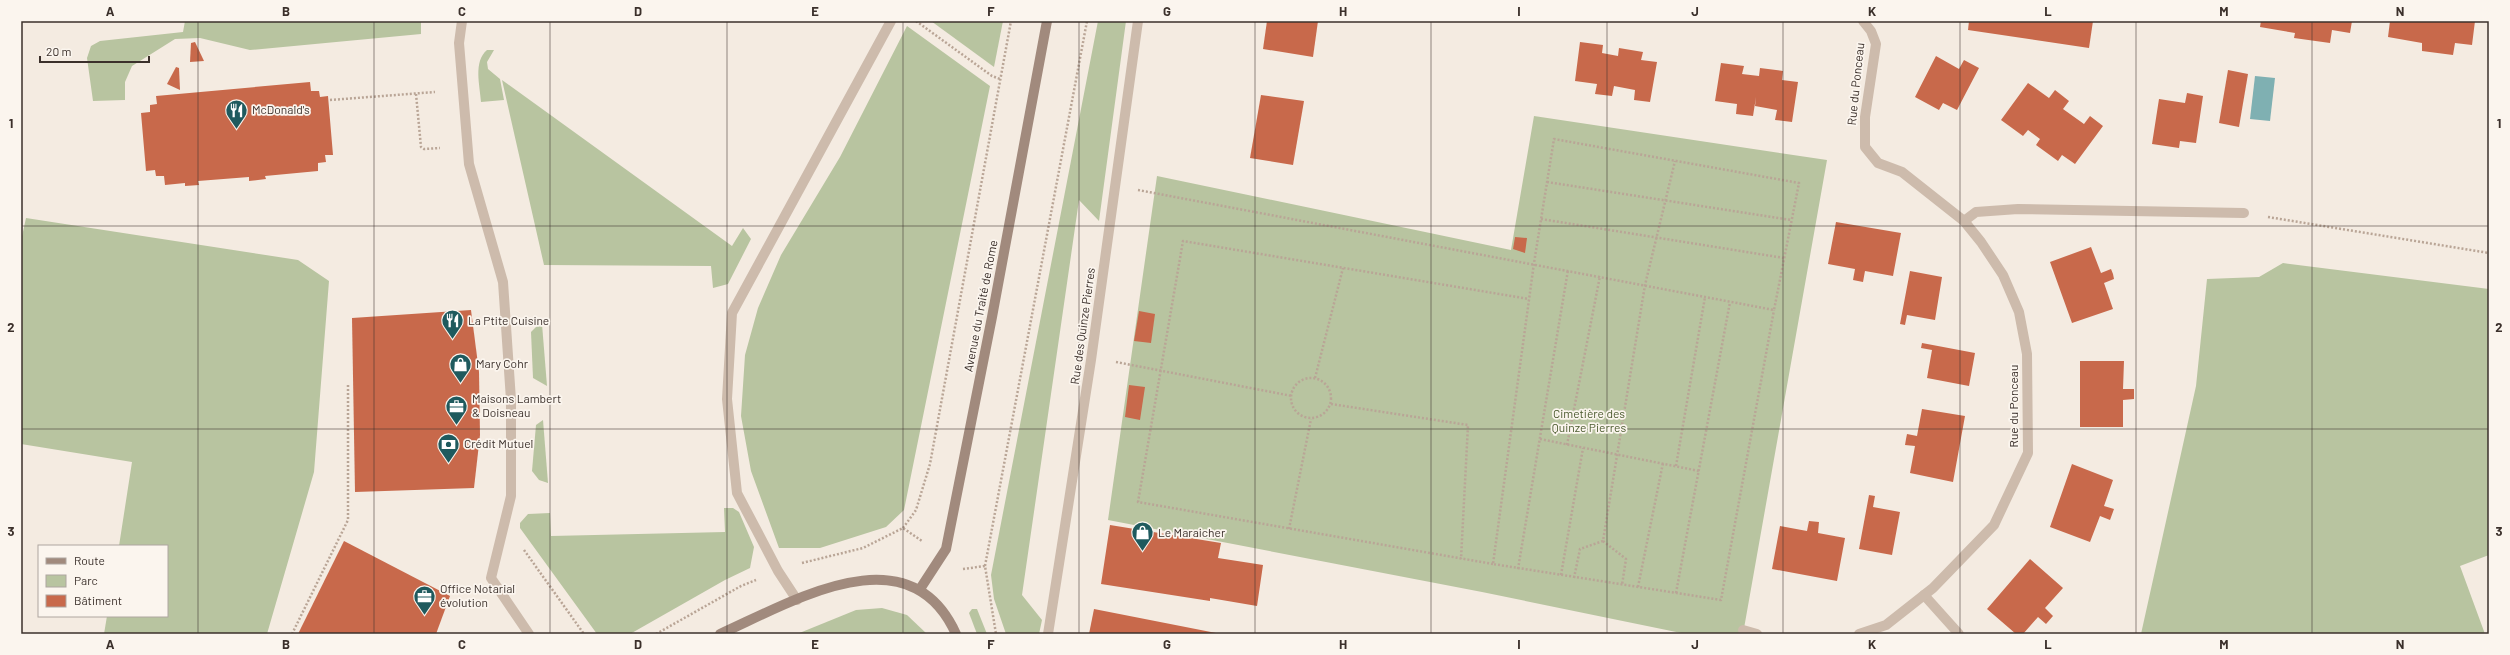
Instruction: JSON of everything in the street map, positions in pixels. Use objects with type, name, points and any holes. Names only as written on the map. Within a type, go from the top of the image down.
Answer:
[{"type":"main road","name":"Avenue du Traité de Rome","points":[[920,589],[946,549],[994,309],[1047,21]]},
{"type":"main road","points":[[720,634],[797,600],[844,582],[877,579],[901,582],[920,589],[934,602],[956,634]]},
{"type":"street","points":[[462,21],[459,44],[468,164],[503,282],[511,400],[511,496],[491,578],[529,634]]},
{"type":"street","points":[[797,600],[778,571],[737,493],[727,399],[732,313],[891,21]]},
{"type":"street","name":"Rue des Quinze Pierres","points":[[1048,634],[1091,360],[1138,21]]},
{"type":"street","name":"Rue du Ponceau","points":[[1859,634],[1886,629],[1924,595],[1994,525],[2028,453],[2027,354],[2019,312],[2003,275],[1981,242],[1964,221],[1902,172],[1878,162],[1865,147],[1865,117],[1876,44],[1871,32],[1863,21]]},
{"type":"street","points":[[1964,221],[1976,212],[2018,210],[2244,213]]},
{"type":"street","points":[[1924,595],[1959,634]]},
{"type":"street","points":[[1743,630],[1757,634]]},
{"type":"path","points":[[916,21],[992,76],[1000,79]]},
{"type":"path","name":"Avenue du Traité de Rome","points":[[903,528],[916,510],[930,464],[1011,21]]},
{"type":"path","points":[[996,634],[985,566],[1087,21]]},
{"type":"path","points":[[330,100],[435,92]]},
{"type":"path","points":[[416,94],[421,147],[424,149],[440,148]]},
{"type":"path","points":[[1493,564],[1534,263],[1554,139],[1799,183],[1774,310],[1721,600],[1518,569],[1138,502],[1183,241],[1529,299]]},
{"type":"path","points":[[1603,541],[1645,285],[1675,161]]},
{"type":"path","points":[[1547,182],[1791,220]]},
{"type":"path","points":[[1116,186],[1534,263],[1774,310]]},
{"type":"path","points":[[2244,213],[2489,253]]},
{"type":"path","points":[[1541,219],[1657,236],[1784,258]]},
{"type":"path","points":[[1315,378],[1343,268]]},
{"type":"path","points":[[1518,569],[1568,270]]},
{"type":"path","points":[[1567,445],[1600,276]]},
{"type":"path","points":[[1676,466],[1705,297]]},
{"type":"path","points":[[1676,593],[1730,302]]},
{"type":"path","points":[[1091,360],[1160,371],[1292,396]]},
{"type":"path","points":[[1315,378],[1327,385],[1330,391],[1331,404],[1323,415],[1311,419],[1304,417],[1294,409],[1292,396],[1297,384],[1302,380],[1315,378]]},
{"type":"path","points":[[292,634],[348,520],[348,385]]},
{"type":"path","points":[[1331,404],[1468,425],[1461,559]]},
{"type":"path","points":[[1289,529],[1311,419]]},
{"type":"path","points":[[1540,439],[1699,471]]},
{"type":"path","points":[[1561,575],[1583,448]]},
{"type":"path","points":[[1638,587],[1663,463]]},
{"type":"path","points":[[1574,578],[1580,549],[1603,541]]},
{"type":"path","points":[[1603,541],[1626,559],[1622,585]]},
{"type":"path","points":[[519,543],[584,634]]},
{"type":"path","points":[[963,569],[985,566]]},
{"type":"green space","points":[[185,21],[421,21],[421,34],[250,50],[200,38],[175,39],[132,66],[125,82],[125,100],[93,101],[87,58],[91,46],[100,41],[183,32]]},
{"type":"green space","points":[[931,21],[1003,21],[994,67]]},
{"type":"green space","points":[[1098,21],[1126,21],[1099,221],[1079,200],[1022,595],[1042,620],[1039,634],[1006,634],[994,599],[991,575]]},
{"type":"green space","points":[[907,26],[990,86],[904,510],[886,527],[820,548],[779,548],[751,471],[741,416],[745,355],[758,308],[781,255],[840,157]]},
{"type":"green space","points":[[487,50],[494,50],[487,62],[488,69],[500,79],[504,100],[481,102],[478,74],[480,61]]},
{"type":"green space","points":[[502,80],[732,246],[743,228],[751,239],[728,284],[713,288],[711,266],[544,265]]},
{"type":"green space","name":"Cimetière des Quinze Pierres","points":[[1534,116],[1827,160],[1743,634],[1686,634],[1482,592],[1108,520],[1157,176],[1511,250]]},
{"type":"green space","points":[[26,218],[298,260],[329,281],[314,472],[267,634],[104,634],[107,617],[168,617],[168,545],[119,545],[132,462],[21,444],[21,241]]},
{"type":"green space","points":[[2283,263],[2489,289],[2489,555],[2460,566],[2485,634],[2141,634],[2196,386],[2207,279],[2259,277]]},
{"type":"green space","points":[[542,324],[547,386],[533,378],[531,332],[538,325]]},
{"type":"green space","points":[[543,420],[548,483],[539,480],[532,471],[536,425]]},
{"type":"green space","points":[[724,508],[733,508],[739,512],[754,547],[750,568],[725,580],[630,634],[597,634],[520,528],[520,523],[528,514],[550,513],[551,536],[725,532]]},
{"type":"green space","points":[[882,608],[907,615],[927,634],[797,634],[856,610]]},
{"type":"green space","points":[[972,609],[977,609],[987,634],[977,634],[969,613]]},
{"type":"water","points":[[2255,76],[2275,78],[2270,121],[2250,119]]},
{"type":"building","points":[[1267,21],[1318,21],[1313,57],[1263,49]]},
{"type":"building","points":[[1969,21],[2093,21],[2089,48],[1968,30]]},
{"type":"building","points":[[2261,21],[2352,21],[2350,33],[2332,30],[2330,43],[2294,38],[2295,33],[2260,27]]},
{"type":"building","points":[[2390,21],[2475,21],[2472,45],[2455,43],[2453,55],[2422,51],[2422,43],[2388,37]]},
{"type":"building","points":[[195,42],[204,61],[190,62],[191,43]]},
{"type":"building","points":[[1580,42],[1603,45],[1602,53],[1618,56],[1619,48],[1643,52],[1641,60],[1657,62],[1650,102],[1634,100],[1635,90],[1614,86],[1612,96],[1595,94],[1597,84],[1575,81]]},
{"type":"building","points":[[1936,56],[1959,69],[1964,60],[1979,68],[1957,110],[1943,103],[1939,110],[1915,97]]},
{"type":"building","points":[[1721,63],[1744,66],[1742,74],[1759,76],[1760,68],[1783,71],[1782,80],[1798,82],[1792,122],[1775,120],[1777,110],[1755,106],[1756,97],[1753,116],[1736,114],[1737,104],[1715,101]]},
{"type":"building","points":[[176,67],[179,68],[180,90],[167,84]]},
{"type":"building","points":[[2228,70],[2248,74],[2239,127],[2219,123]]},
{"type":"building","points":[[310,82],[311,91],[319,91],[320,97],[328,96],[333,155],[325,155],[326,162],[318,163],[318,171],[265,176],[266,179],[249,181],[249,177],[198,181],[199,185],[185,186],[185,183],[165,185],[164,176],[156,176],[155,170],[146,171],[141,113],[150,112],[150,105],[157,104],[156,96]]},
{"type":"building","points":[[2028,83],[2049,98],[2055,90],[2069,101],[2063,109],[2084,124],[2090,116],[2103,126],[2075,164],[2062,155],[2058,161],[2036,145],[2040,139],[2028,130],[2023,136],[2001,120]]},
{"type":"building","points":[[2187,93],[2203,96],[2196,143],[2180,141],[2179,148],[2152,144],[2159,99],[2185,103]]},
{"type":"building","points":[[1261,95],[1304,101],[1293,165],[1250,158]]},
{"type":"building","points":[[1836,222],[1901,233],[1893,276],[1865,271],[1863,282],[1853,280],[1855,269],[1828,264]]},
{"type":"building","points":[[1515,237],[1527,238],[1525,253],[1513,249]]},
{"type":"building","points":[[2091,247],[2101,273],[2111,269],[2113,274],[2114,279],[2104,283],[2113,309],[2072,323],[2050,262]]},
{"type":"building","points":[[1910,271],[1942,277],[1935,320],[1907,315],[1905,325],[1900,324]]},
{"type":"building","points":[[471,310],[479,372],[480,435],[474,488],[355,492],[352,318]]},
{"type":"building","points":[[1139,311],[1155,314],[1151,343],[1134,341]]},
{"type":"building","points":[[1922,343],[1975,353],[1969,386],[1927,378],[1932,350],[1921,348]]},
{"type":"building","points":[[2080,361],[2124,361],[2123,389],[2134,389],[2134,399],[2123,400],[2123,427],[2080,427]]},
{"type":"building","points":[[1129,385],[1145,387],[1140,420],[1125,417]]},
{"type":"building","points":[[1922,409],[1965,416],[1953,482],[1910,473],[1915,446],[1905,445],[1906,439],[1907,434],[1917,436]]},
{"type":"building","points":[[2072,464],[2113,480],[2104,506],[2114,509],[2110,520],[2100,516],[2090,542],[2050,527]]},
{"type":"building","points":[[1869,495],[1875,496],[1873,507],[1900,512],[1892,555],[1859,549]]},
{"type":"building","points":[[1809,521],[1819,522],[1818,533],[1845,538],[1837,581],[1772,569],[1780,526],[1807,531]]},
{"type":"building","points":[[1110,525],[1221,543],[1218,558],[1263,565],[1257,606],[1210,598],[1210,601],[1101,584]]},
{"type":"building","points":[[344,541],[450,596],[436,634],[298,634]]},
{"type":"building","points":[[2030,559],[2063,588],[2045,608],[2053,616],[2046,624],[2038,617],[2023,634],[2016,634],[1987,609]]},
{"type":"building","points":[[1094,609],[1216,633],[1216,634],[1089,634]]},
{"type":"place","name":"McDonald's","points":[[237,130]]},
{"type":"place","name":"La Ptite Cuisine","points":[[452,340]]},
{"type":"place","name":"Mary Cohr","points":[[460,384]]},
{"type":"place","name":"Maisons Lambert & Doisneau","points":[[457,426]]},
{"type":"place","name":"Crédit Mutuel","points":[[449,464]]},
{"type":"place","name":"Le Maraicher","points":[[1142,552]]},
{"type":"place","name":"Office Notarial évolution","points":[[424,616]]}]
